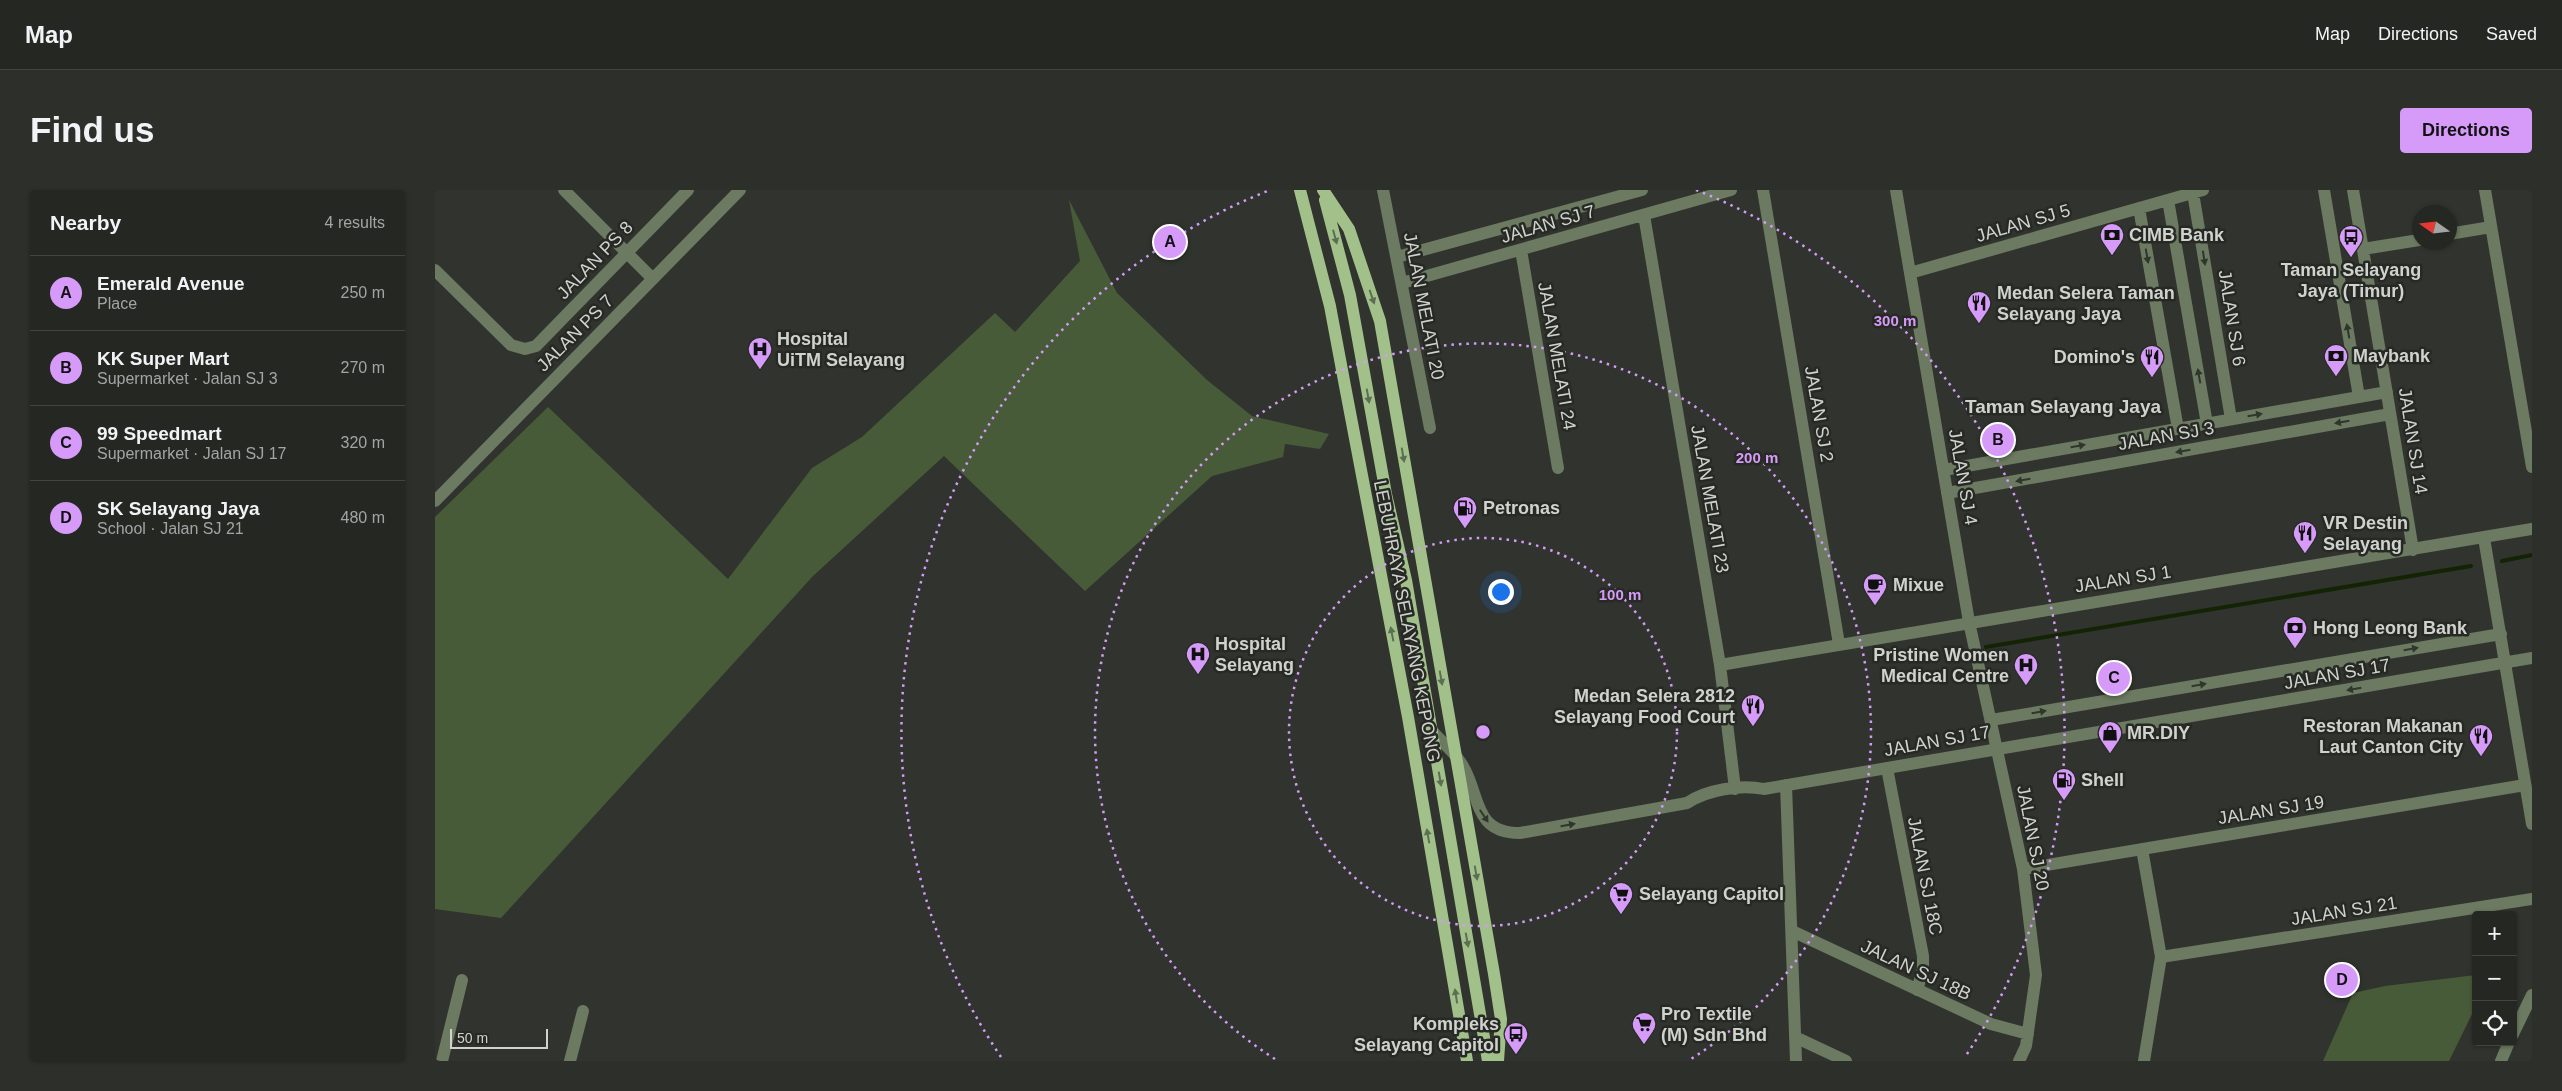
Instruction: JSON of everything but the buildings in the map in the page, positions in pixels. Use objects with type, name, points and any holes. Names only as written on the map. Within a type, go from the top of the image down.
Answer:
[{"type":"main road","name":"LEBUHRAYA SELAYANG KEPONG","points":[[1300,190],[1330,306],[1340,357],[1408,717],[1467,1061]]},
{"type":"main road","name":"LEBUHRAYA SELAYANG KEPONG","points":[[1323,190],[1350,295],[1386,494],[1406,580],[1488,1061]]},
{"type":"main road","points":[[1323,190],[1349,229],[1380,321],[1494,974],[1501,1019],[1498,1061]]},
{"type":"street","points":[[564,190],[653,280]]},
{"type":"street","name":"JALAN PS 8","points":[[435,270],[511,345],[525,349],[536,346],[688,190]]},
{"type":"street","name":"JALAN PS 7","points":[[435,502],[740,190]]},
{"type":"street","name":"JALAN MELATI 20","points":[[1383,190],[1430,428]]},
{"type":"street","points":[[1397,257],[1642,190]]},
{"type":"street","name":"JALAN SJ 7","points":[[1402,283],[1712,193],[1731,190]]},
{"type":"street","name":"JALAN SJ 2","points":[[1763,190],[1839,644]]},
{"type":"street","name":"JALAN SJ 4","points":[[1896,190],[1969,622]]},
{"type":"street","points":[[2324,190],[2359,397]]},
{"type":"street","name":"JALAN SJ 14","points":[[2353,190],[2413,550]]},
{"type":"street","points":[[2485,190],[2527,407],[2532,467]]},
{"type":"street","name":"JALAN SJ 5","points":[[1910,273],[2198,191]]},
{"type":"street","name":"JALAN SJ 6","points":[[2198,191],[2231,419]]},
{"type":"street","points":[[2168,200],[2207,424]]},
{"type":"street","points":[[2139,208],[2178,429]]},
{"type":"street","name":"JALAN MELATI 23","points":[[1645,214],[1721,665],[1735,790]]},
{"type":"street","points":[[2457,233],[2491,227]]},
{"type":"street","points":[[2363,249],[2412,241]]},
{"type":"street","name":"JALAN MELATI 24","points":[[1521,250],[1558,468]]},
{"type":"street","name":"JALAN SJ 3","points":[[1943,470],[2387,392]]},
{"type":"street","name":"JALAN SJ 3","points":[[1947,493],[2390,414]]},
{"type":"street","name":"JALAN SJ 1","points":[[1721,665],[2532,529]]},
{"type":"street","points":[[2484,538],[2532,824]]},
{"type":"street","name":"JALAN SJ 20","points":[[1969,622],[2023,869],[2036,965],[2026,1046],[2019,1061]]},
{"type":"street","name":"JALAN SJ 17","points":[[1991,720],[2501,634]]},
{"type":"street","name":"JALAN SJ 17","points":[[1432,731],[1461,763],[1481,813],[1492,827],[1505,833],[1520,833],[1687,802],[1699,794],[1754,787],[1764,789],[2532,658]]},
{"type":"street","name":"JALAN SJ 18C","points":[[1887,768],[1923,956],[1923,970],[1917,990]]},
{"type":"street","points":[[1786,785],[1796,1061]]},
{"type":"street","name":"JALAN SJ 19","points":[[2023,869],[2525,785]]},
{"type":"street","points":[[2142,849],[2161,957],[2144,1061]]},
{"type":"street","name":"JALAN SJ 21","points":[[2161,957],[2532,899]]},
{"type":"street","name":"JALAN SJ 18B","points":[[1792,931],[1991,1024],[2028,1034]]},
{"type":"street","points":[[442,1061],[462,980]]},
{"type":"street","points":[[2517,1026],[2532,995]]},
{"type":"street","points":[[570,1061],[583,1011]]},
{"type":"street","points":[[1795,1037],[1846,1061]]},
{"type":"street","points":[[2501,1061],[2507,1046]]},
{"type":"green space","points":[[1069,200],[1117,293],[1207,380],[1252,416],[1329,434],[1320,449],[1285,444],[1283,457],[1212,476],[1085,591],[944,456],[813,576],[501,918],[435,909],[435,517],[548,407],[728,579],[812,468],[862,437],[995,313],[1015,332],[1080,261]]},
{"type":"green space","points":[[2472,975],[2472,1014],[2449,1061],[2323,1061],[2353,993],[2385,986]]},
{"type":"waterway","points":[[2502,561],[2532,555]]},
{"type":"waterway","points":[[1986,647],[2471,566]]},
{"type":"place","name":"Emerald Avenue","points":[[1170,242]]},
{"type":"place","name":"CIMB Bank","points":[[2112,256]]},
{"type":"place","name":"Taman Selayang Jaya (Timur)","points":[[2351,258]]},
{"type":"place","name":"Medan Selera Taman Selayang Jaya","points":[[1979,324]]},
{"type":"place","name":"Hospital UiTM Selayang","points":[[760,370]]},
{"type":"place","name":"Maybank","points":[[2336,377]]},
{"type":"place","name":"Domino's","points":[[2152,378]]},
{"type":"place","name":"KK Super Mart","points":[[1998,440]]},
{"type":"place","name":"Petronas","points":[[1465,529]]},
{"type":"place","name":"VR Destin Selayang","points":[[2305,554]]},
{"type":"place","name":"Mixue","points":[[1875,606]]},
{"type":"place","name":"Hong Leong Bank","points":[[2295,649]]},
{"type":"place","name":"Hospital Selayang","points":[[1198,675]]},
{"type":"place","name":"99 Speedmart","points":[[2114,678]]},
{"type":"place","name":"Pristine Women Medical Centre","points":[[2026,686]]},
{"type":"place","name":"Medan Selera 2812 Selayang Food Court","points":[[1753,727]]},
{"type":"place","name":"MR.DIY","points":[[2110,754]]},
{"type":"place","name":"Restoran Makanan Laut Canton City","points":[[2481,757]]},
{"type":"place","name":"Shell","points":[[2064,801]]},
{"type":"place","name":"Selayang Capitol","points":[[1621,915]]},
{"type":"place","name":"SK Selayang Jaya","points":[[2342,980]]},
{"type":"place","name":"Pro Textile (M) Sdn Bhd","points":[[1644,1045]]},
{"type":"place","name":"Kompleks Selayang Capitol","points":[[1516,1055]]},
{"type":"district","name":"Taman Selayang Jaya","points":[[2063,406]]}]
